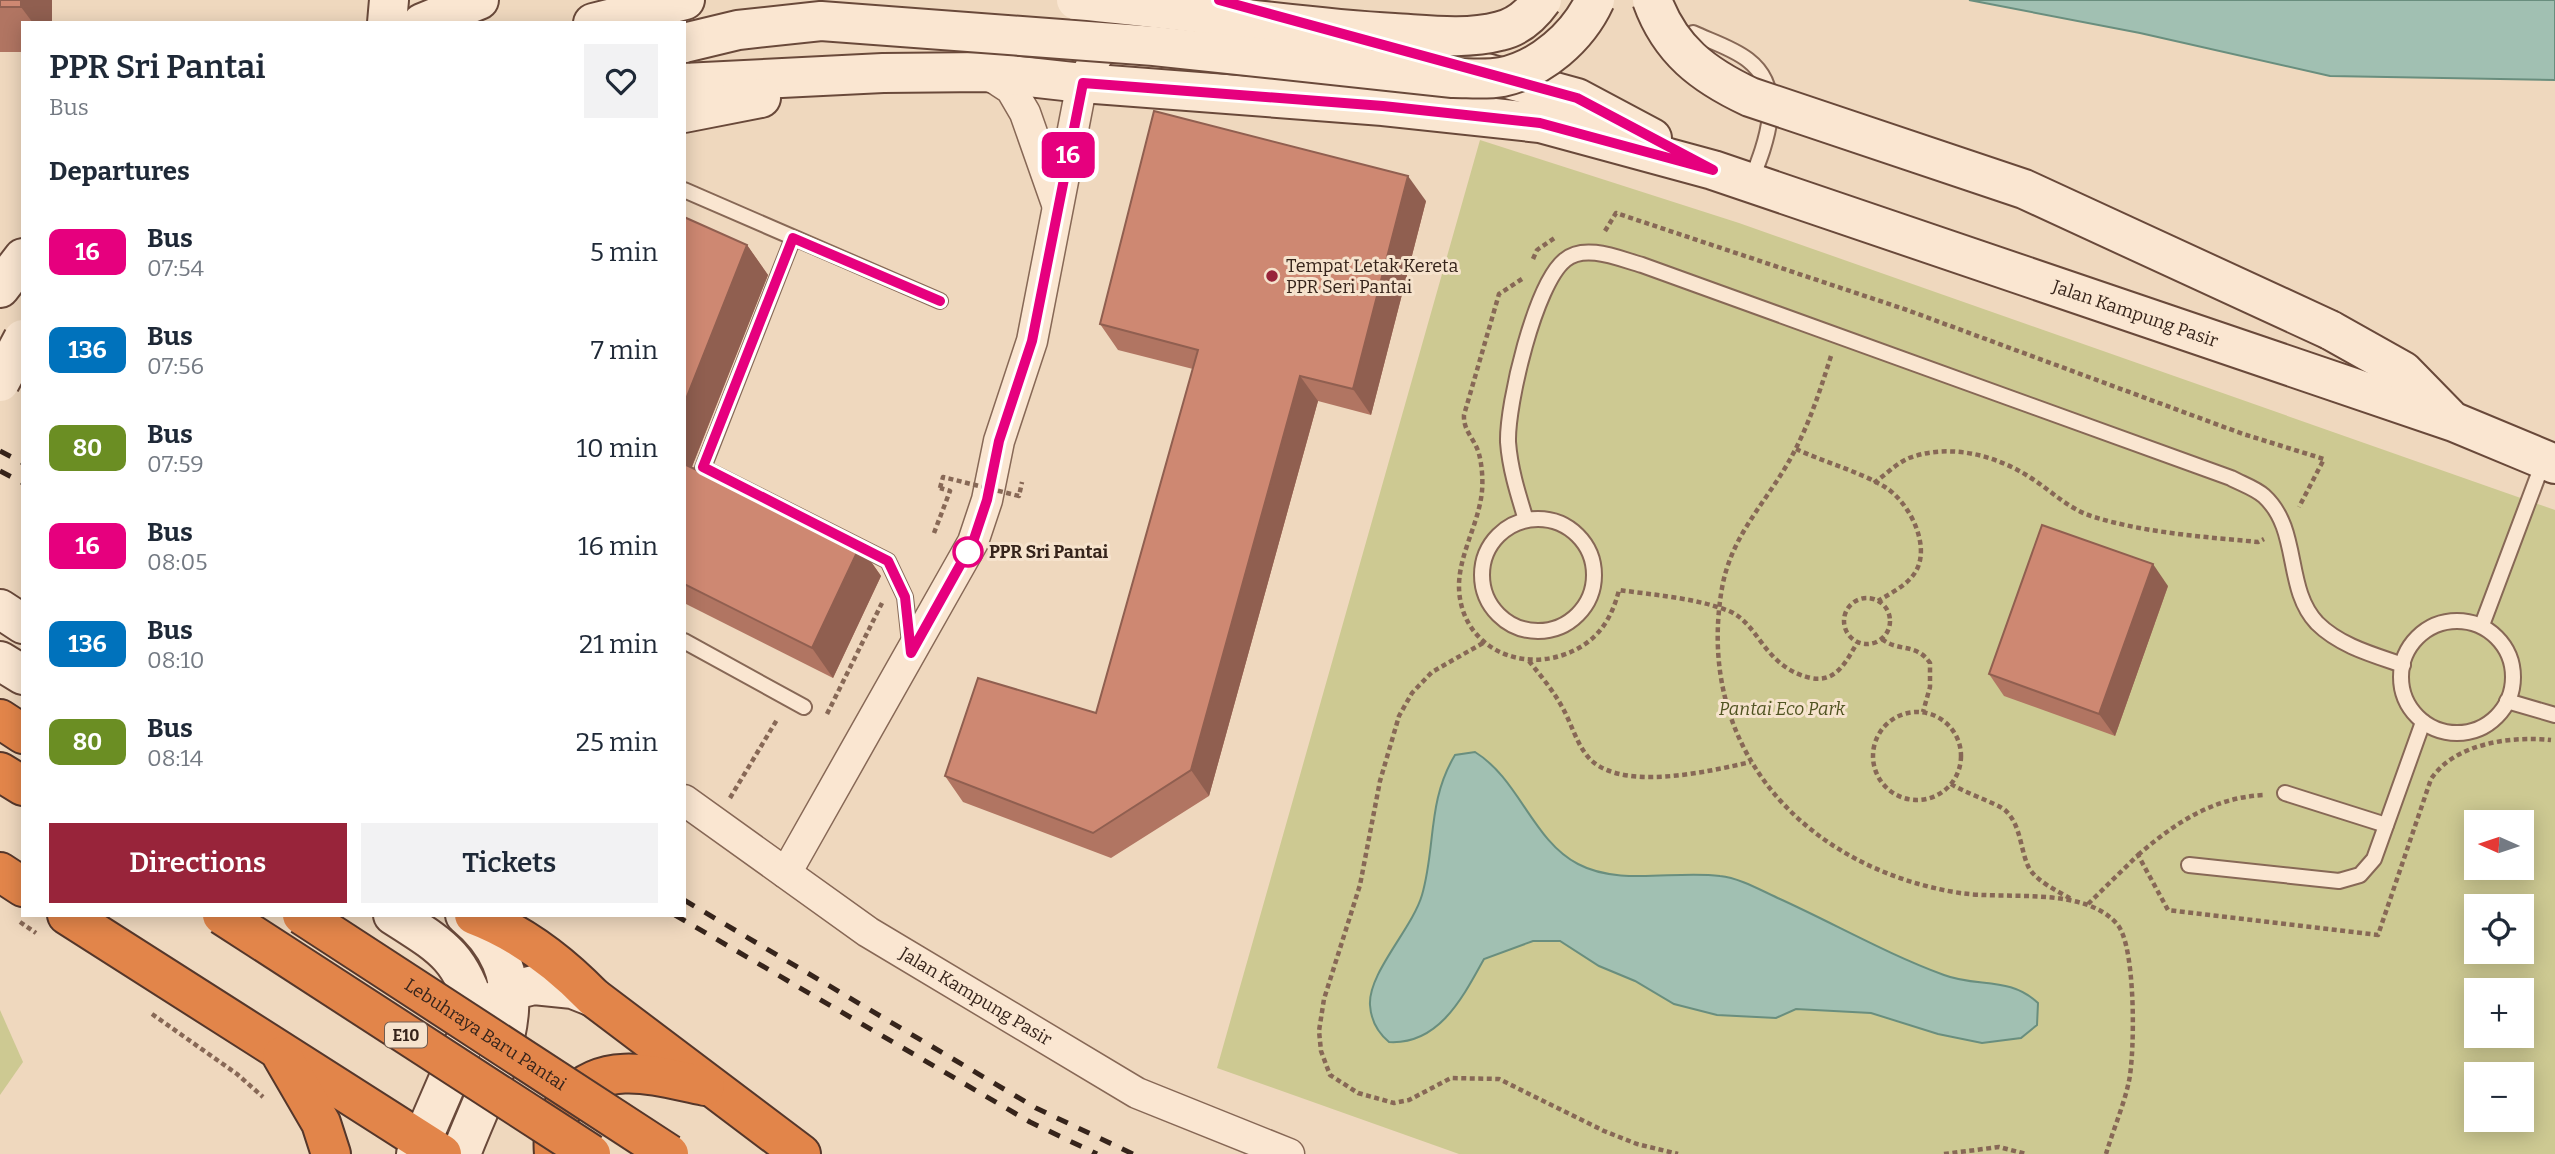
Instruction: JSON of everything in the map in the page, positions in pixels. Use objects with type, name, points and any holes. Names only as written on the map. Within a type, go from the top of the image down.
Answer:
[{"type":"highway","points":[[0,719],[21,733]]},
{"type":"highway","points":[[0,772],[21,785]]},
{"type":"highway","points":[[0,872],[17,902]]},
{"type":"highway","name":"E10","points":[[225,917],[591,1154]]},
{"type":"highway","name":"Lebuhraya Baru Pantai","points":[[305,917],[669,1154]]},
{"type":"highway","points":[[479,917],[497,924],[570,973],[593,997],[801,1154]]},
{"type":"highway","points":[[56,928],[279,1051],[427,1150]]},
{"type":"highway","points":[[279,1051],[321,1123],[331,1154]]},
{"type":"highway","points":[[554,1154],[553,1136],[560,1110],[582,1086],[602,1076],[620,1072],[651,1075],[717,1089]]},
{"type":"street","points":[[387,21],[389,0]]},
{"type":"street","points":[[427,21],[480,0]]},
{"type":"street","points":[[601,21],[685,0]]},
{"type":"street","points":[[1060,0],[1072,20],[1083,83]]},
{"type":"street","points":[[1076,0],[1155,7],[1323,29],[1465,36],[1502,31],[1532,7]]},
{"type":"street","points":[[786,873],[973,542],[999,441],[1032,341],[1083,83],[1095,58],[1120,25],[1166,0]]},
{"type":"street","points":[[1219,0],[1577,98],[1713,170]]},
{"type":"street","points":[[1245,0],[1323,29]]},
{"type":"street","points":[[686,43],[738,30],[821,21],[1154,46],[1453,78],[1498,78],[1537,64],[1568,39],[1595,0]]},
{"type":"street","points":[[1652,0],[1668,34],[1689,60],[1714,80],[1750,97],[2024,189],[2330,330],[2403,371],[2454,422]]},
{"type":"street","points":[[985,72],[1011,89],[1026,113],[1058,208]]},
{"type":"street","points":[[686,83],[883,73],[985,72],[1083,83],[1383,106],[1540,123],[1713,170]]},
{"type":"street","points":[[686,113],[883,73]]},
{"type":"street","name":"Jalan Kampung Pasir","points":[[1713,170],[2454,422],[2549,462]]},
{"type":"street","points":[[0,288],[21,261]]},
{"type":"street","points":[[0,382],[21,343]]},
{"type":"street","points":[[0,609],[21,623]]},
{"type":"street","points":[[0,661],[21,675]]},
{"type":"street","name":"Jalan Kampung Pasir","points":[[686,801],[868,932],[1137,1093],[1289,1154]]},
{"type":"street","points":[[396,917],[452,958],[468,982],[477,1013],[427,1150]]},
{"type":"street","points":[[461,1154],[512,1016],[510,991],[495,946],[482,929],[467,917]]},
{"type":"street","points":[[477,1013],[510,991],[534,985],[573,989],[593,997]]},
{"type":"lane","points":[[1693,33],[1748,60],[1769,88],[1769,135],[1750,182]]},
{"type":"lane","points":[[686,191],[940,301]]},
{"type":"lane","points":[[793,238],[703,467],[888,561],[905,597],[911,653]]},
{"type":"lane","points":[[1526,520],[1511,472],[1510,412],[1536,304],[1551,276],[1565,259],[1584,253],[1630,262],[2231,478],[2262,494],[2276,509],[2287,530],[2303,603],[2316,622],[2338,639],[2360,650],[2403,665]]},
{"type":"lane","points":[[2482,625],[2549,462]]},
{"type":"lane","points":[[1546,519],[1572,531],[1590,554],[1594,573],[1591,593],[1582,610],[1568,623],[1549,631],[1532,632],[1515,627],[1500,618],[1489,604],[1483,587],[1481,569],[1486,552],[1496,537],[1510,526],[1526,520],[1546,519]]},
{"type":"lane","points":[[2463,620],[2482,625],[2497,637],[2509,653],[2514,672],[2507,701],[2489,723],[2473,731],[2456,733],[2439,730],[2423,722],[2411,709],[2403,692],[2403,665],[2413,642],[2426,629],[2444,622],[2463,620]]},
{"type":"lane","points":[[686,642],[804,707]]},
{"type":"lane","points":[[2507,701],[2555,715]]},
{"type":"lane","points":[[2189,865],[2351,880],[2369,869],[2423,722]]},
{"type":"lane","points":[[2285,793],[2386,825]]},
{"type":"path","points":[[1594,230],[1606,231],[1616,213],[1907,310],[2243,434],[2324,459],[2287,530],[2258,542],[2192,536],[2095,517],[2062,503],[2033,479],[2008,464],[1972,453],[1937,451],[1907,459],[1874,483]]},
{"type":"path","points":[[1532,262],[1537,250],[1550,239],[1567,233]]},
{"type":"path","points":[[1527,274],[1520,282],[1499,294],[1464,415],[1464,426],[1479,452],[1482,490],[1459,585],[1464,611],[1475,635],[1483,643],[1518,660],[1548,660],[1576,651],[1600,634],[1613,611],[1619,590],[1732,612],[1777,662],[1796,674],[1816,679],[1830,677],[1844,665],[1857,643]]},
{"type":"path","points":[[1837,335],[1811,422],[1734,544],[1722,588],[1718,642],[1721,686],[1739,744],[1765,786],[1797,819],[1832,846],[1866,863],[1911,882],[1960,893],[2072,900],[2099,907],[2120,926],[2128,952],[2133,1046],[2129,1081],[2106,1154]]},
{"type":"path","points":[[1796,449],[1874,483],[1898,498],[1912,520],[1922,545],[1921,560],[1907,583],[1878,601],[1864,598],[1847,610],[1844,623],[1846,631],[1857,643],[1873,644],[1882,639],[1890,620],[1878,601]]},
{"type":"path","points":[[934,533],[950,491],[940,488],[943,477],[1019,496],[1022,482]]},
{"type":"path","points":[[804,707],[825,719],[895,575]]},
{"type":"path","points":[[1882,639],[1894,646],[1915,648],[1930,663],[1932,674],[1923,712]]},
{"type":"path","points":[[1483,643],[1432,672],[1412,693],[1399,716],[1380,781],[1360,885],[1324,999],[1320,1041],[1330,1075],[1341,1085],[1359,1093],[1394,1103],[1409,1100],[1451,1078],[1499,1079],[1604,1131],[1637,1144],[1678,1154]]},
{"type":"path","points":[[1528,660],[1560,704],[1585,754],[1598,766],[1624,776],[1670,776],[1751,762]]},
{"type":"path","points":[[715,822],[790,700]]},
{"type":"path","points":[[1923,712],[1943,720],[1960,743],[1960,765],[1951,785],[1933,797],[1911,800],[1897,796],[1877,775],[1873,761],[1880,733],[1889,721],[1902,715],[1923,712]]},
{"type":"path","points":[[1951,785],[1970,797],[2005,810],[2015,826],[2028,867],[2039,878],[2072,900]]},
{"type":"path","points":[[2137,855],[2172,826],[2216,803],[2285,793]]},
{"type":"path","points":[[40,917],[56,928]]},
{"type":"path","points":[[147,1011],[237,1074],[265,1099]]},
{"type":"path","points":[[1944,1154],[1999,1147],[2026,1154]]},
{"type":"path","points":[[1978,1154],[1983,1148]]},
{"type":"green space","name":"Pantai Eco Park","points":[[1480,140],[1739,223],[2555,510],[2555,1154],[1459,1154],[1217,1068]]},
{"type":"green space","points":[[0,1010],[23,1062],[0,1095]]},
{"type":"shaded area","points":[[1969,0],[2555,0],[2555,80],[2330,76],[2140,33]]},
{"type":"shaded area","points":[[1475,752],[1503,778],[1549,841],[1562,854],[1578,864],[1594,871],[1629,876],[1703,875],[1735,879],[1923,967],[1957,979],[2016,989],[2038,1003],[2037,1025],[2021,1038],[1982,1043],[1938,1034],[1871,1013],[1796,1009],[1776,1018],[1717,1015],[1674,1004],[1635,981],[1599,966],[1560,941],[1533,941],[1484,959],[1458,1003],[1435,1027],[1422,1036],[1407,1041],[1389,1042],[1373,1021],[1371,992],[1422,895],[1436,807],[1446,772],[1455,755]]},
{"type":"building","points":[[0,0],[21,0],[21,7],[0,7]]},
{"type":"building","points":[[1154,111],[1408,176],[1353,389],[1300,376],[1191,770],[1093,833],[945,776],[978,678],[1096,713],[1198,350],[1100,324]]},
{"type":"building","points":[[686,218],[747,245],[686,399]]},
{"type":"building","points":[[686,465],[860,546],[812,648],[686,585]]},
{"type":"building","points":[[2042,525],[2153,564],[2099,714],[1989,674]]},
{"type":"railway","points":[[0,451],[21,462]]},
{"type":"railway","points":[[0,471],[21,482]]},
{"type":"railway","points":[[686,901],[1036,1108],[1133,1154]]},
{"type":"railway","points":[[678,917],[1030,1122],[1097,1154]]},
{"type":"bus line","name":"16","points":[[940,301],[793,238],[703,467],[888,561],[905,597],[911,653],[973,542],[987,500],[999,441],[1032,341],[1083,83],[1383,106],[1540,123],[1713,170],[1577,98],[1219,0]]},
{"type":"place","name":"Tempat Letak Kereta PPR Seri Pantai","points":[[1272,276]]},
{"type":"place","name":"PPR Sri Pantai","points":[[968,552]]}]
